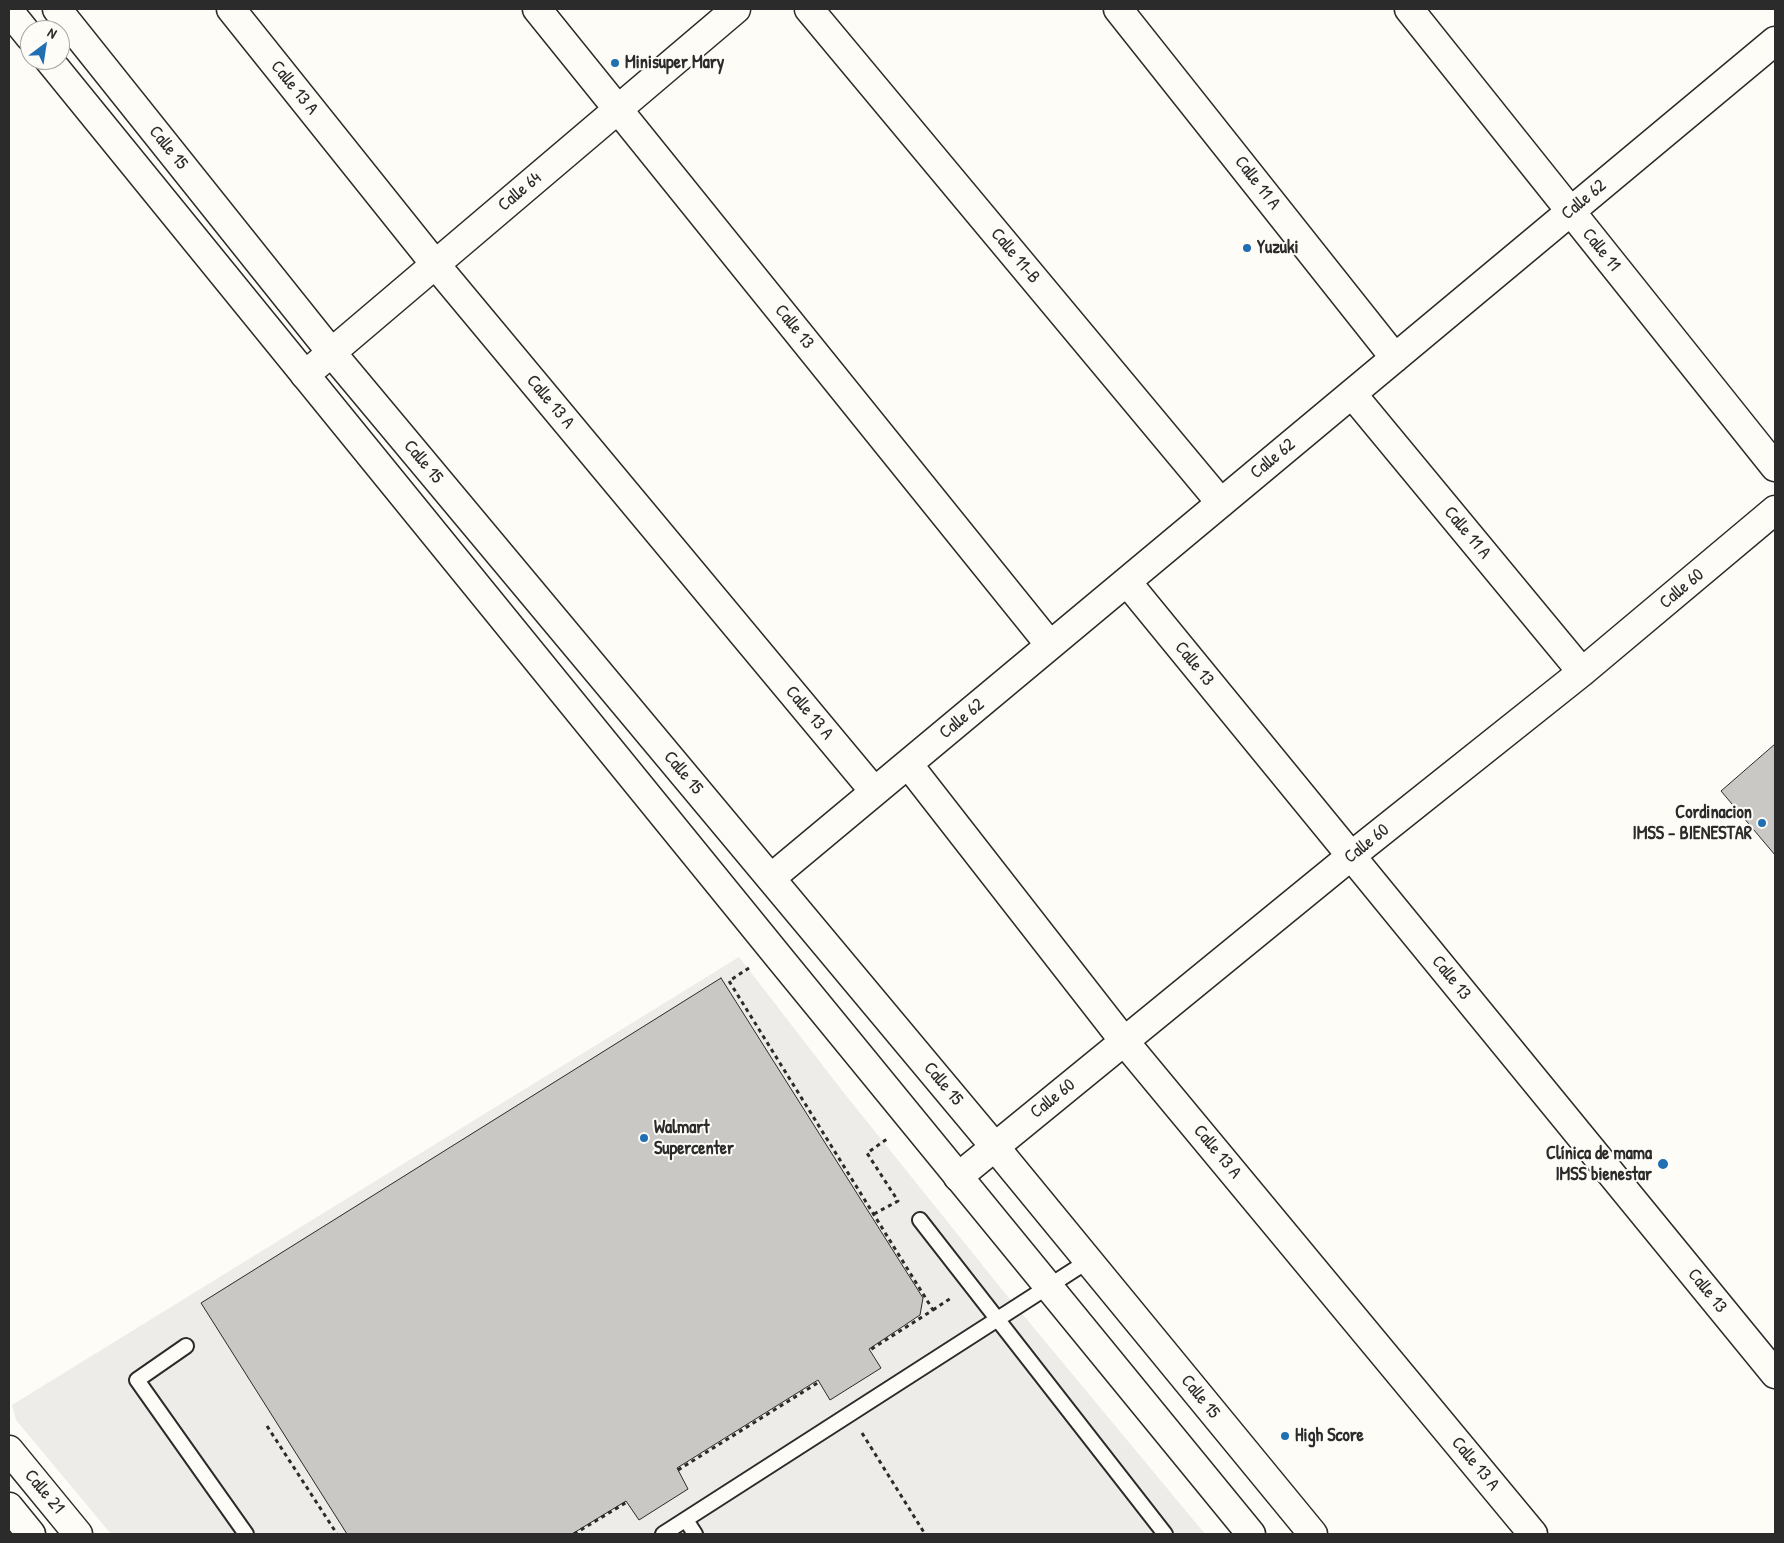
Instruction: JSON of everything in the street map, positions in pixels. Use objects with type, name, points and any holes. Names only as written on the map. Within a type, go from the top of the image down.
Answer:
[{"type":"street","name":"Calle 15","points":[[57,9],[331,352],[995,1147],[1313,1534]]},
{"type":"street","name":"Calle 13 A","points":[[231,9],[435,264],[874,791]]},
{"type":"street","name":"Calle 13","points":[[537,9],[1050,645]]},
{"type":"street","name":"Calle 64","points":[[305,375],[736,9]]},
{"type":"street","name":"Calle 11-B","points":[[809,9],[1221,503]]},
{"type":"street","name":"Calle 11 A","points":[[1118,9],[1395,358]]},
{"type":"street","name":"Calle 11","points":[[1409,9],[1775,467]]},
{"type":"street","points":[[9,11],[20,25]]},
{"type":"street","name":"Calle 62","points":[[771,878],[1775,41]]},
{"type":"street","name":"Calle 15","points":[[57,70],[1251,1534]]},
{"type":"street","name":"Calle 11 A","points":[[1352,394],[1582,672]]},
{"type":"street","name":"Calle 60","points":[[958,1177],[1351,856],[1582,672],[1775,510]]},
{"type":"street","name":"Calle 13","points":[[1127,582],[1775,1374]]},
{"type":"street","name":"Calle 13 A","points":[[908,764],[1124,1041],[1533,1534]]},
{"type":"street","name":"Calle 21","points":[[9,1450],[78,1534]]},
{"type":"street","name":"Calle 21","points":[[9,1507],[31,1534]]},
{"type":"lane","points":[[920,1220],[1165,1534]]},
{"type":"lane","points":[[663,1534],[1088,1261]]},
{"type":"lane","points":[[186,1346],[137,1380],[246,1534]]},
{"type":"lane","points":[[686,1520],[696,1534]]},
{"type":"path","points":[[756,964],[729,981],[933,1310]]},
{"type":"path","points":[[874,1214],[898,1201],[867,1153],[887,1139]]},
{"type":"path","points":[[870,1350],[957,1294]]},
{"type":"path","points":[[678,1470],[819,1382]]},
{"type":"path","points":[[267,1426],[337,1534]]},
{"type":"path","points":[[859,1428],[924,1534]]},
{"type":"path","points":[[574,1534],[627,1502]]},
{"type":"shaded area","name":"Walmart Supercenter","points":[[739,957],[844,1093],[1000,1287],[1205,1534],[111,1534],[16,1420],[12,1405]]},
{"type":"building","name":"Cordinacion IMSS - BIENESTAR","points":[[1775,744],[1775,855],[1721,791]]},
{"type":"building","name":"Walmart Supercenter","points":[[721,978],[923,1298],[920,1315],[869,1349],[881,1368],[830,1400],[818,1380],[677,1468],[688,1489],[639,1520],[626,1501],[572,1534],[347,1534],[201,1303]]},
{"type":"place","name":"Minisuper Mary","points":[[615,63]]},
{"type":"place","name":"Yuzuki","points":[[1247,248]]},
{"type":"place","name":"Cordinacion IMSS - BIENESTAR","points":[[1762,823]]},
{"type":"place","name":"Walmart Supercenter","points":[[644,1138]]},
{"type":"place","name":"Clínica de mama IMSS bienestar","points":[[1663,1164]]},
{"type":"place","name":"High Score","points":[[1285,1436]]}]
